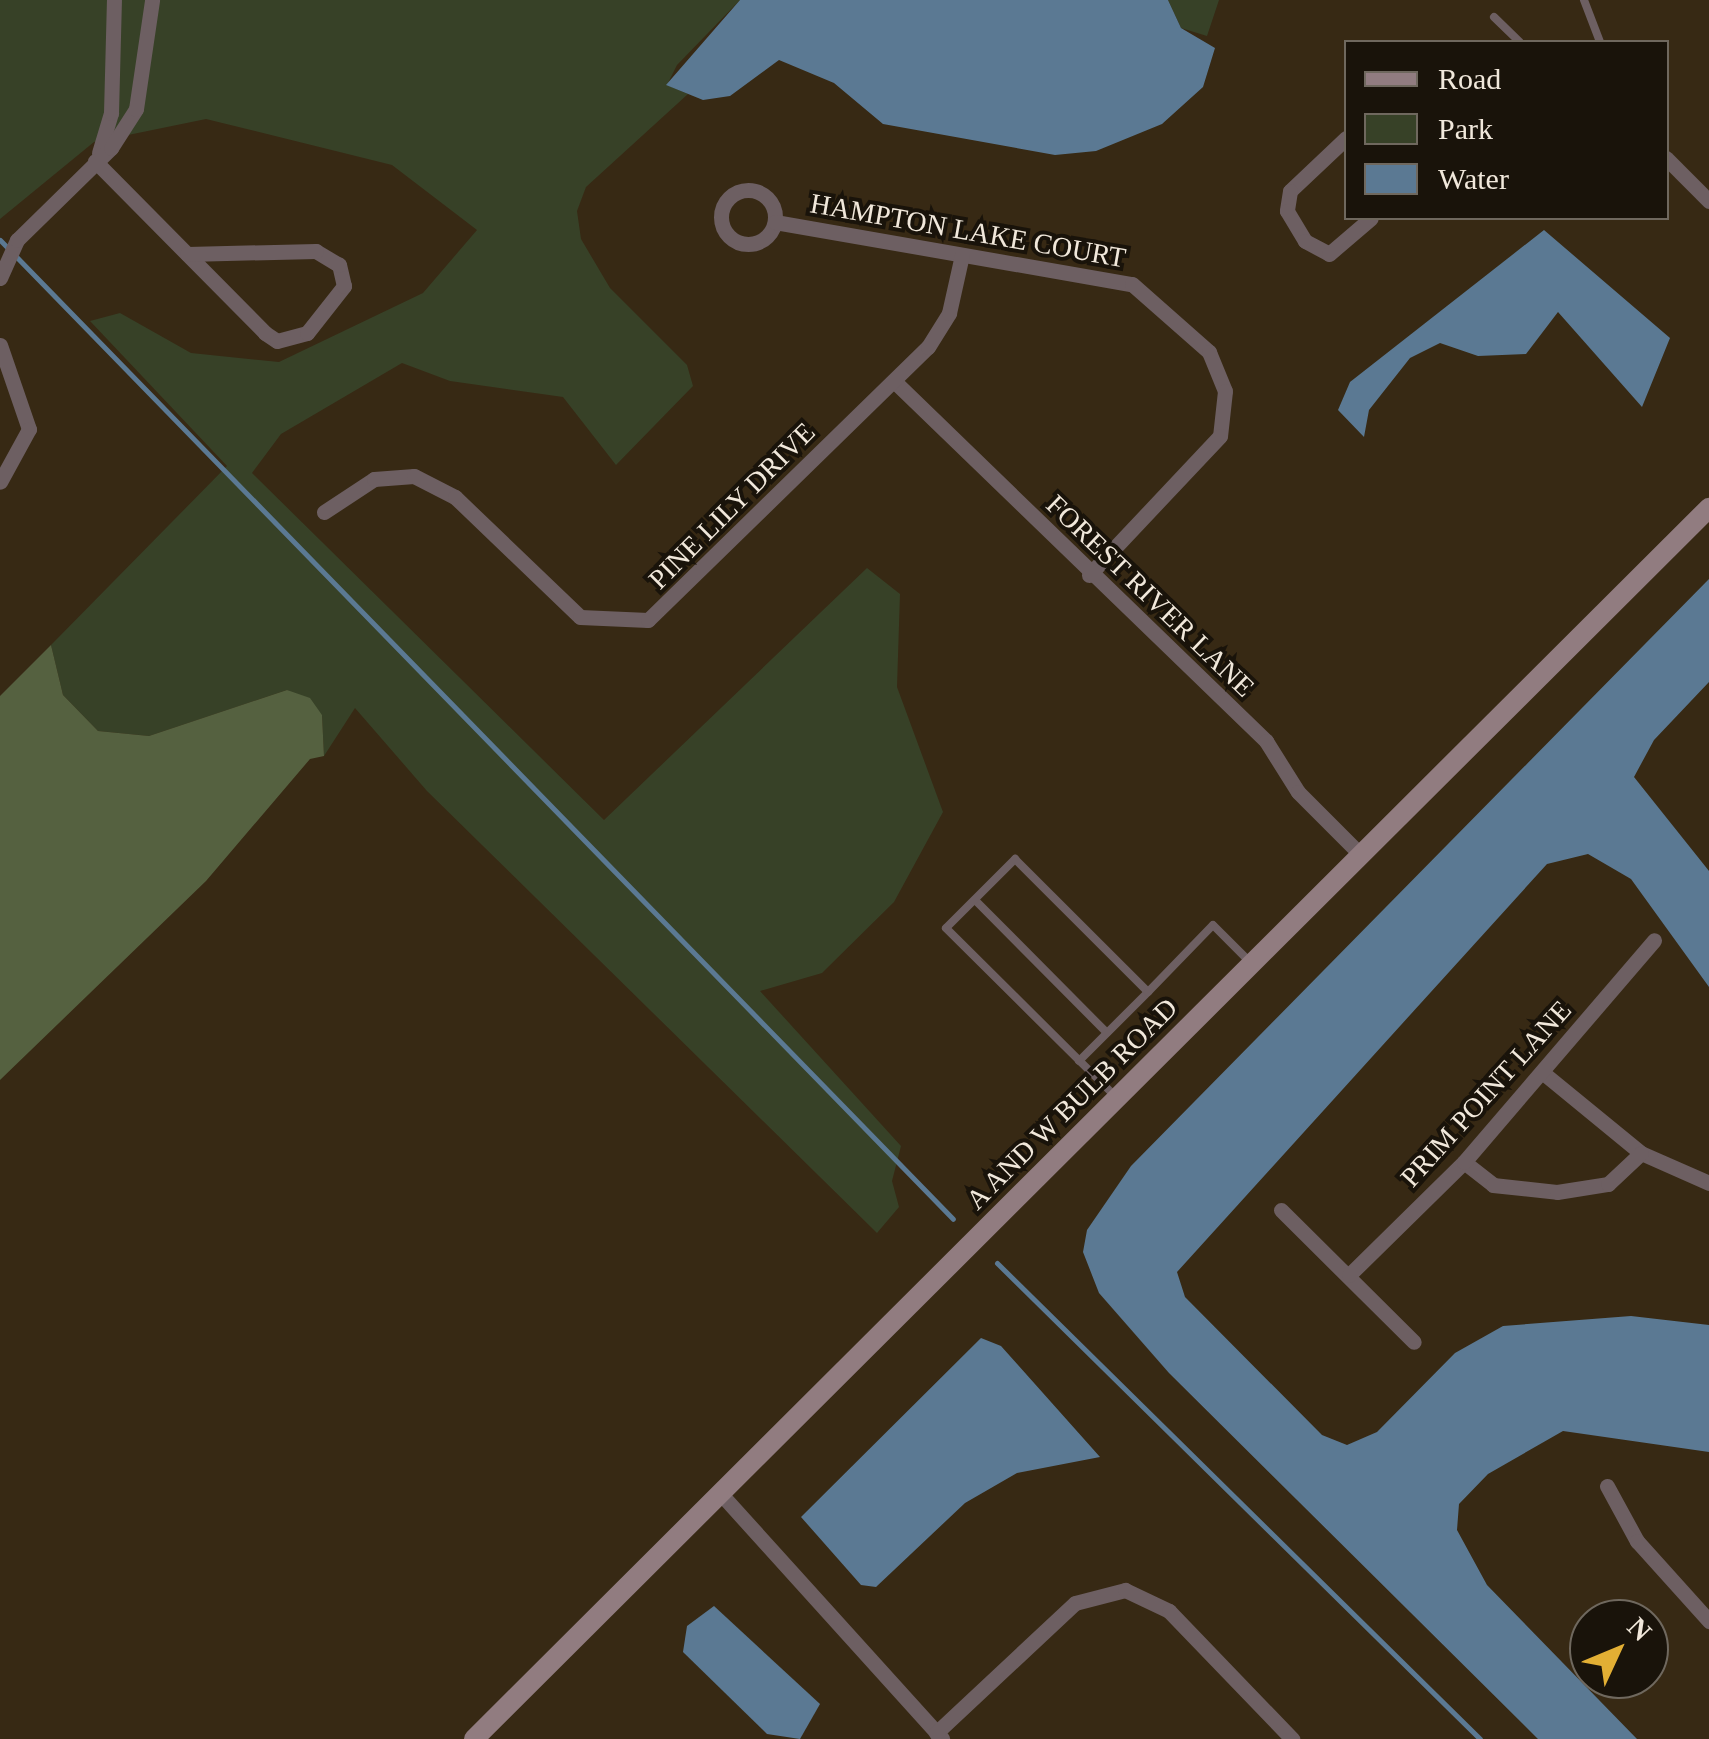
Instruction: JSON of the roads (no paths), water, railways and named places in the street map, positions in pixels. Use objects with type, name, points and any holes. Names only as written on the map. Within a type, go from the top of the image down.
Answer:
[{"type":"street","points":[[95,161],[110,113],[114,0]]},
{"type":"street","points":[[0,278],[17,240],[95,161],[136,110],[152,0]]},
{"type":"street","points":[[1344,140],[1297,182],[1287,211],[1305,242],[1328,254],[1369,220]]},
{"type":"street","points":[[95,161],[187,254],[277,341],[306,332],[344,286],[340,266],[316,251],[187,254]]},
{"type":"street","points":[[1669,161],[1709,201]]},
{"type":"street","name":"HAMPTON LAKE COURT","points":[[775,222],[1132,284],[1220,372],[1226,414],[1208,455],[1089,575]]},
{"type":"street","name":"PINE LILY DRIVE","points":[[324,512],[374,479],[436,484],[561,602],[602,624],[626,625],[668,607],[894,382],[940,331],[962,255]]},
{"type":"street","points":[[0,344],[18,382],[29,428],[0,482]]},
{"type":"street","name":"FOREST RIVER LANE","points":[[894,382],[1089,575],[1266,741],[1298,792],[1362,856]]},
{"type":"street","name":"A AND W BULB ROAD","points":[[474,1739],[1709,508]]},
{"type":"street","name":"PRIM POINT LANE","points":[[1349,1275],[1464,1162],[1654,940]]},
{"type":"street","points":[[1542,1072],[1642,1153],[1709,1183]]},
{"type":"street","points":[[1464,1162],[1493,1185],[1557,1192],[1608,1184],[1642,1153]]},
{"type":"street","points":[[1281,1210],[1414,1342]]},
{"type":"street","points":[[1607,1486],[1638,1541],[1709,1621]]},
{"type":"street","points":[[721,1494],[939,1736],[1075,1604],[1125,1590],[1169,1611],[1292,1739]]},
{"type":"lane","points":[[1584,0],[1599,40]]},
{"type":"lane","points":[[1494,16],[1518,40]]},
{"type":"lane","points":[[0,387],[18,382]]},
{"type":"lane","points":[[1117,1098],[946,928],[1015,859],[1148,992]]},
{"type":"lane","points":[[976,900],[1107,1032]]},
{"type":"lane","points":[[1079,1060],[1214,925],[1252,964]]},
{"type":"water","points":[[740,0],[1168,0],[1181,28],[1215,48],[1203,87],[1162,124],[1096,151],[1055,155],[883,124],[834,83],[779,60],[730,96],[703,100],[666,85]]},
{"type":"water","points":[[1544,230],[1670,338],[1642,407],[1558,312],[1526,354],[1478,356],[1440,343],[1410,358],[1369,410],[1364,437],[1338,410],[1350,382]]},
{"type":"water","points":[[1709,579],[1709,682],[1654,740],[1634,777],[1709,871],[1709,987],[1631,879],[1588,854],[1547,864],[1177,1272],[1185,1297],[1322,1435],[1347,1445],[1377,1432],[1455,1353],[1503,1326],[1631,1316],[1709,1325],[1709,1452],[1563,1431],[1488,1474],[1459,1504],[1457,1530],[1487,1585],[1569,1669],[1569,1699],[1598,1699],[1637,1739],[1538,1739],[1169,1373],[1099,1293],[1083,1252],[1087,1230],[1131,1166]]},
{"type":"water","points":[[981,1338],[1001,1346],[1100,1457],[1017,1473],[965,1503],[876,1587],[861,1585],[801,1517]]},
{"type":"water","points":[[714,1606],[820,1704],[800,1739],[767,1734],[683,1652],[687,1626]]},
{"type":"waterway","points":[[0,240],[953,1219]]},
{"type":"waterway","points":[[997,1263],[1480,1739]]}]
